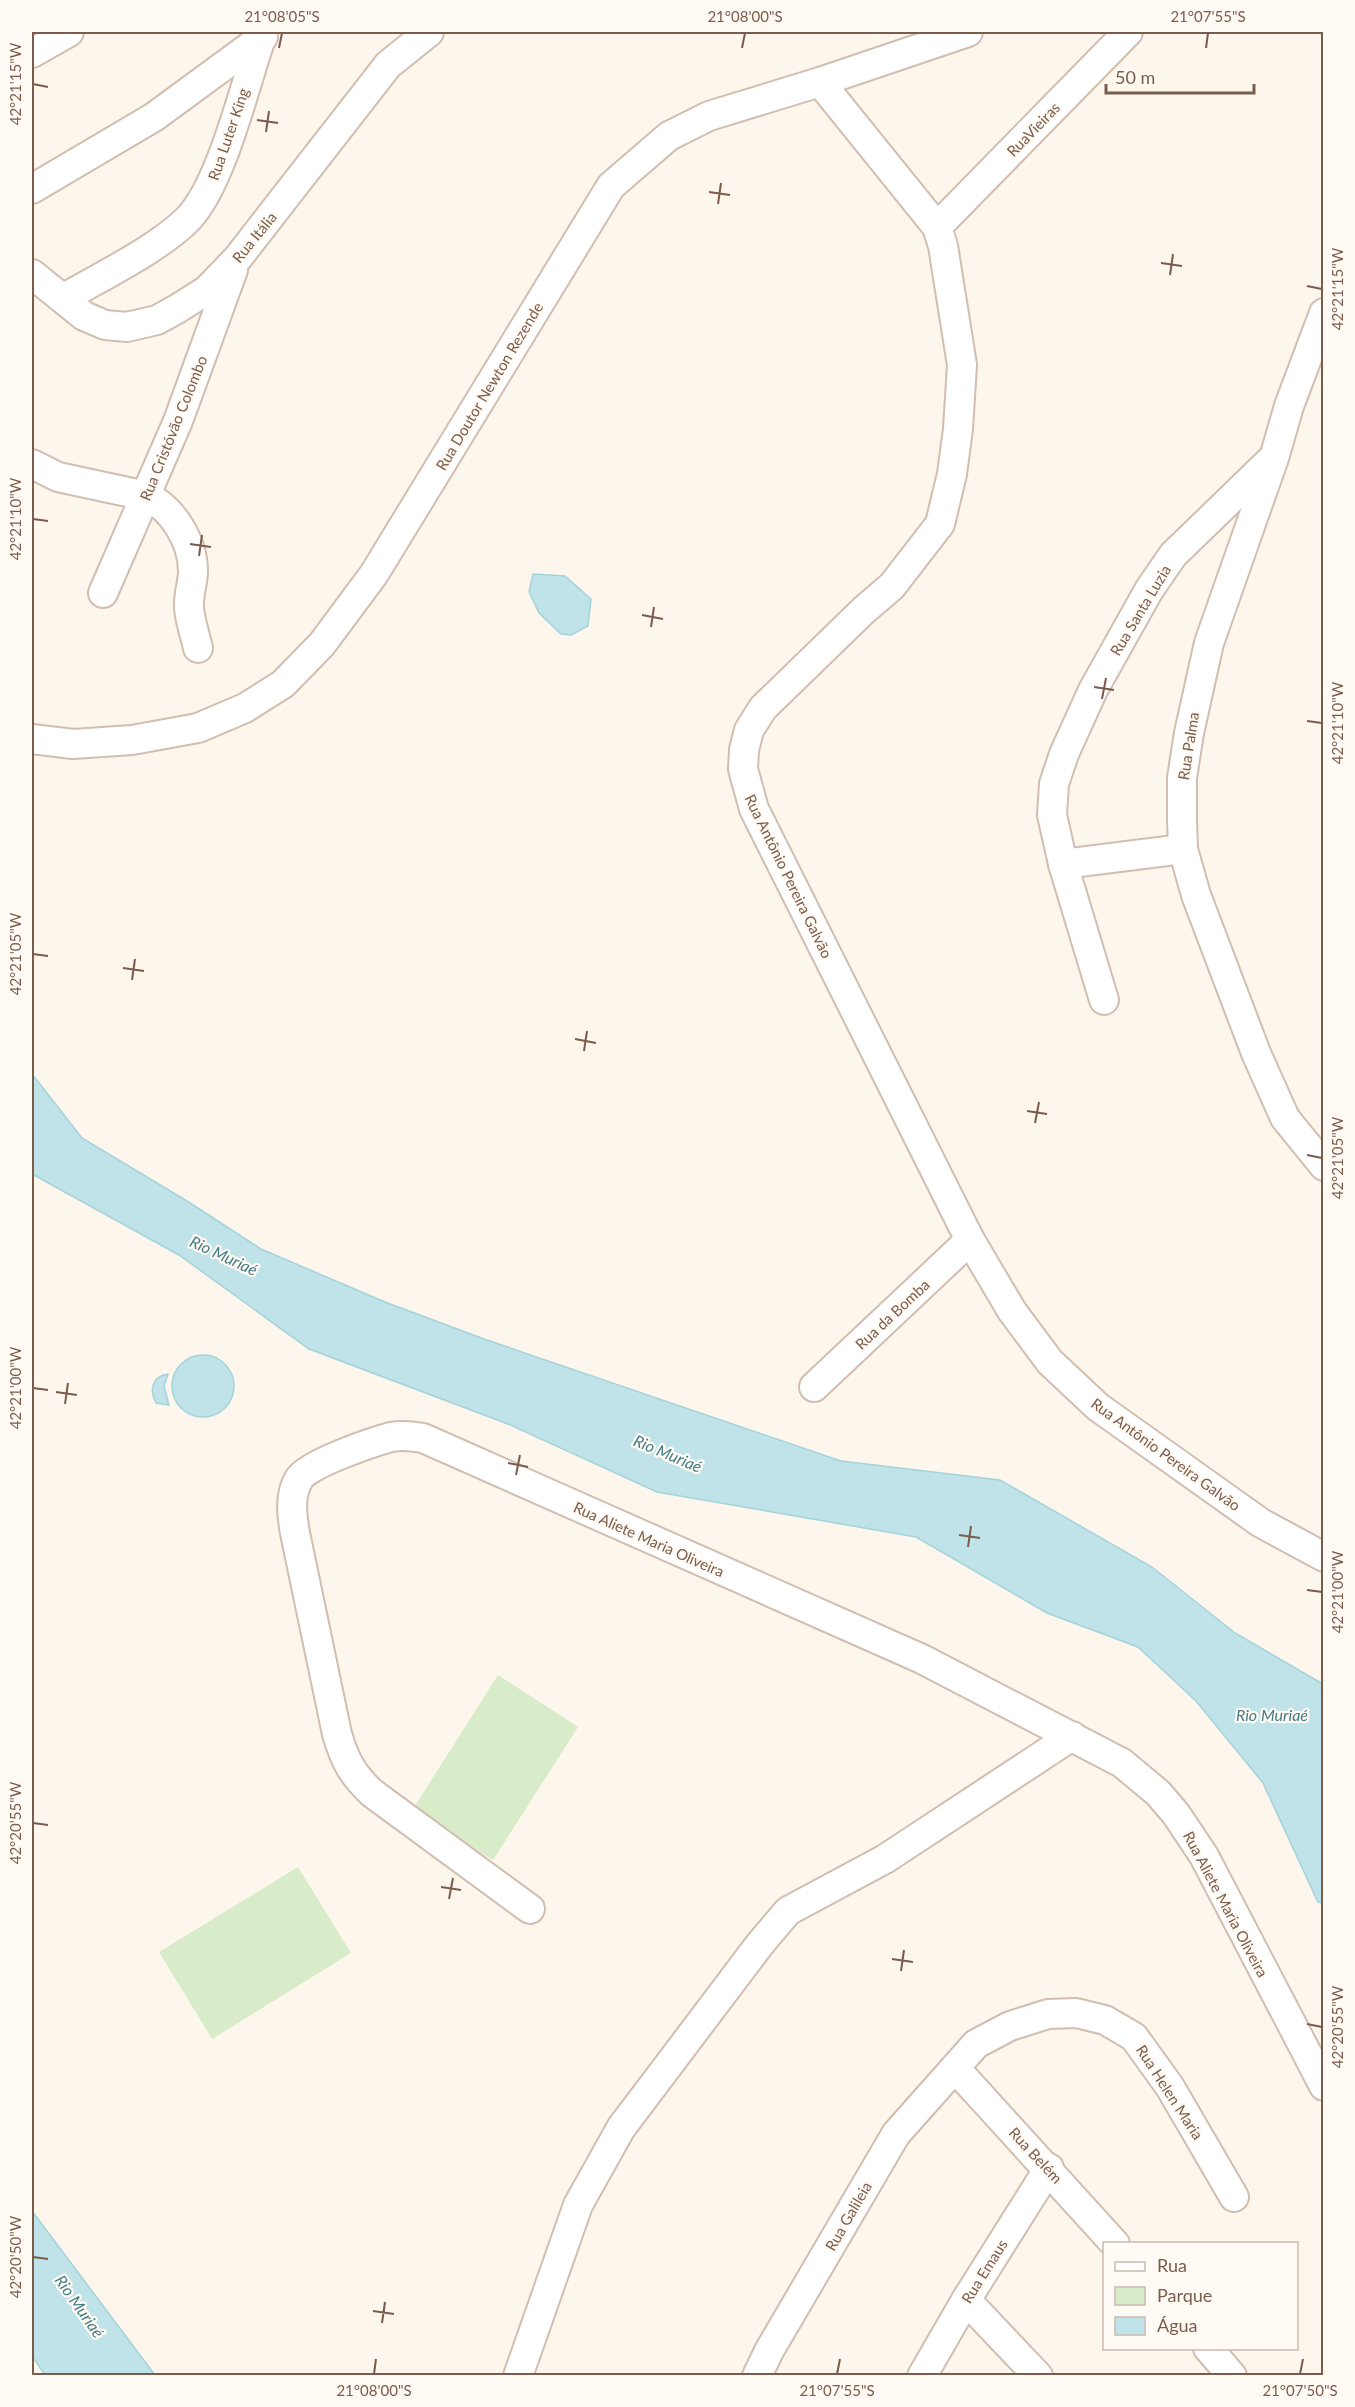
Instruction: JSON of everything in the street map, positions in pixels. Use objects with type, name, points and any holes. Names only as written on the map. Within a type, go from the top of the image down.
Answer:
[{"type":"street","points":[[32,53],[69,32]]},
{"type":"street","name":"Rua Itália","points":[[32,274],[84,315],[105,325],[126,327],[157,320],[177,309],[207,290],[237,259],[388,65],[429,32]]},
{"type":"street","name":"Rua Doutor Newton Rezende","points":[[32,739],[72,744],[132,740],[198,728],[245,708],[283,684],[322,644],[374,574],[611,186],[669,136],[709,116],[820,82],[968,32]]},
{"type":"street","name":"RuaVieiras","points":[[937,227],[1128,32]]},
{"type":"street","name":"Rua Luter King","points":[[32,189],[154,117],[264,36]]},
{"type":"street","name":"Rua Luter King","points":[[64,298],[167,237],[189,218],[207,192],[222,158],[264,36]]},
{"type":"street","name":"Rua Antônio Pereira Galvão","points":[[820,82],[937,227],[943,246],[962,364],[958,429],[952,474],[940,524],[892,586],[864,610],[763,708],[748,730],[743,769],[754,809],[970,1240],[1012,1311],[1050,1362],[1098,1407],[1261,1522],[1323,1557]]},
{"type":"street","name":"Rua Cristóvão Colombo","points":[[103,593],[178,421],[237,259]]},
{"type":"street","name":"Rua Palma","points":[[1323,313],[1209,643],[1189,733],[1182,778],[1183,849],[1214,946],[1256,1053],[1285,1118],[1323,1166]]},
{"type":"street","name":"Rua Santa Luzia","points":[[1104,1000],[1063,864],[1052,814],[1054,784],[1064,754],[1093,690],[1149,590],[1173,555],[1274,458]]},
{"type":"street","points":[[32,464],[58,477],[146,496],[169,515],[190,546],[193,573],[189,608],[198,648]]},
{"type":"street","points":[[1063,864],[1183,849]]},
{"type":"street","name":"Rua da Bomba","points":[[814,1387],[970,1240]]},
{"type":"street","name":"Rua Aliete Maria Oliveira","points":[[530,1909],[372,1793],[354,1776],[345,1759],[337,1734],[292,1511],[297,1482],[300,1476],[313,1466],[392,1437],[423,1438],[922,1659],[1122,1763],[1158,1793],[1176,1814],[1204,1856],[1323,2086]]},
{"type":"street","points":[[518,2376],[578,2205],[621,2128],[760,1944],[788,1911],[885,1859],[1072,1736]]},
{"type":"street","name":"Rua Helen Maria","points":[[955,2068],[976,2044],[1010,2026],[1048,2014],[1076,2013],[1105,2020],[1134,2037],[1170,2087],[1234,2196]]},
{"type":"street","name":"Rua Belém","points":[[955,2068],[1049,2168],[1113,2242]]},
{"type":"street","name":"Rua Galileia","points":[[757,2376],[769,2351],[896,2134],[955,2068]]},
{"type":"street","name":"Rua Emaus","points":[[921,2376],[1049,2168]]},
{"type":"street","points":[[966,2300],[1038,2376]]},
{"type":"street","points":[[1209,2350],[1232,2376]]},
{"type":"green space","points":[[498,1675],[578,1727],[493,1860],[413,1809]]},
{"type":"green space","points":[[298,1867],[351,1953],[212,2039],[159,1952]]},
{"type":"water","points":[[533,574],[565,576],[591,599],[588,626],[571,635],[561,634],[539,613],[529,592]]},
{"type":"water","name":"Rio Muriaé","points":[[32,1074],[82,1138],[261,1249],[385,1302],[484,1339],[841,1461],[1000,1480],[1152,1567],[1235,1633],[1323,1684],[1323,1903],[1318,1902],[1263,1783],[1196,1701],[1138,1647],[1047,1613],[916,1537],[657,1492],[508,1424],[309,1349],[179,1255],[32,1174]]},
{"type":"water","points":[[197,1355],[209,1355],[225,1364],[232,1374],[234,1386],[232,1398],[225,1408],[209,1417],[197,1417],[186,1412],[177,1403],[172,1392],[172,1380],[177,1369],[186,1360]]},
{"type":"water","points":[[168,1374],[164,1386],[169,1405],[156,1403],[153,1384],[158,1378]]},
{"type":"water","name":"Rio Muriaé","points":[[32,2211],[155,2375],[45,2375],[32,2356]]}]
